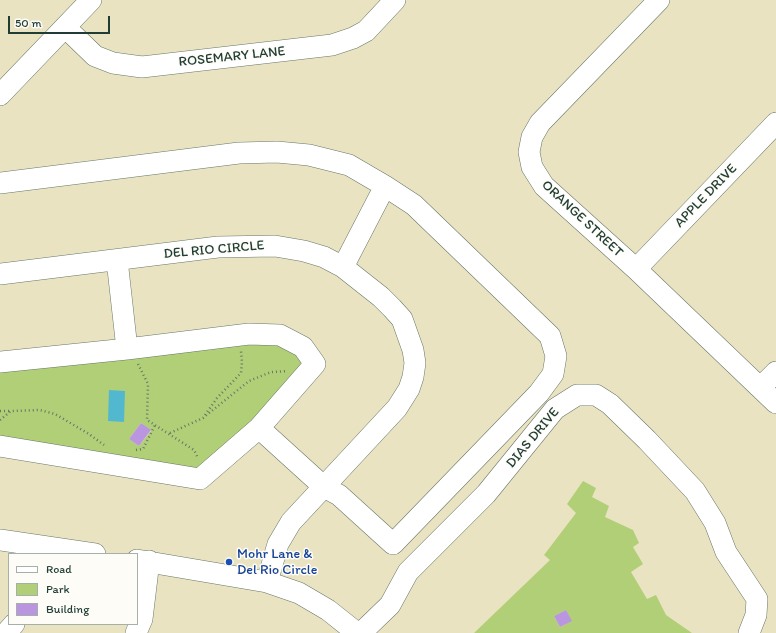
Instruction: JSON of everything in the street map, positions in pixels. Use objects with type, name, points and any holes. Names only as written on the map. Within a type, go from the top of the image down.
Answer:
[{"type":"street","points":[[0,95],[91,0]]},
{"type":"street","name":"ROSEMARY LANE","points":[[65,27],[95,56],[113,63],[142,67],[332,45],[353,38],[366,31],[395,0]]},
{"type":"street","name":"ORANGE STREET","points":[[659,0],[540,123],[532,137],[529,152],[532,167],[544,186],[636,269],[776,402]]},
{"type":"street","name":"APPLE DRIVE","points":[[636,269],[776,123]]},
{"type":"street","points":[[0,183],[239,153],[276,152],[309,155],[349,165],[414,205],[550,336],[556,356],[553,374],[539,393],[393,544],[339,495],[324,487],[259,428]]},
{"type":"street","points":[[343,267],[385,186]]},
{"type":"street","name":"DEL RIO CIRCLE","points":[[0,274],[218,248],[275,246],[311,253],[343,267],[381,297],[402,319],[410,338],[415,363],[409,389],[397,408],[324,487],[285,532],[278,544],[267,582]]},
{"type":"street","points":[[117,260],[127,349]]},
{"type":"street","points":[[0,362],[127,349],[249,334],[280,335],[303,347],[315,364],[259,428],[200,479],[0,446]]},
{"type":"street","points":[[761,387],[776,372]]},
{"type":"street","name":"DIAS DRIVE","points":[[361,633],[390,605],[408,572],[486,494],[555,409],[577,395],[596,394],[610,404],[647,440],[695,491],[711,517],[726,552],[757,599],[756,615],[749,633]]},
{"type":"street","points":[[0,540],[31,550],[78,553]]},
{"type":"street","points":[[136,633],[142,619],[143,561],[267,582],[299,593],[328,610],[357,633]]},
{"type":"street","points":[[6,633],[13,625]]},
{"type":"path","points":[[203,418],[217,398],[241,374],[241,350],[226,337]]},
{"type":"path","points":[[127,349],[138,364],[148,384],[147,420],[194,450],[201,462],[204,476]]},
{"type":"path","points":[[170,434],[203,418],[249,381],[271,372],[312,368]]},
{"type":"path","points":[[0,411],[40,410],[54,414],[89,434],[106,447]]},
{"type":"path","points":[[0,420],[11,411]]},
{"type":"path","points":[[131,452],[143,449],[155,425]]},
{"type":"green space","points":[[280,335],[315,364],[200,479],[0,446],[0,362]],"holes":[[[141,423],[151,431],[139,446],[129,439]]]},
{"type":"green space","points":[[583,481],[596,488],[592,497],[609,506],[605,517],[633,530],[639,543],[633,547],[643,564],[631,572],[647,599],[656,595],[666,615],[692,633],[474,633],[550,560],[544,555],[576,513],[567,504]],"holes":[[[566,610],[571,621],[560,627],[554,616]]]},
{"type":"water","points":[[109,390],[125,391],[124,422],[108,421]]},
{"type":"building","points":[[141,423],[151,430],[139,446],[129,439]]},
{"type":"building","points":[[566,610],[572,621],[560,627],[554,616]]},
{"type":"place","name":"Mohr Lane & Del Rio Circle","points":[[229,562]]}]
